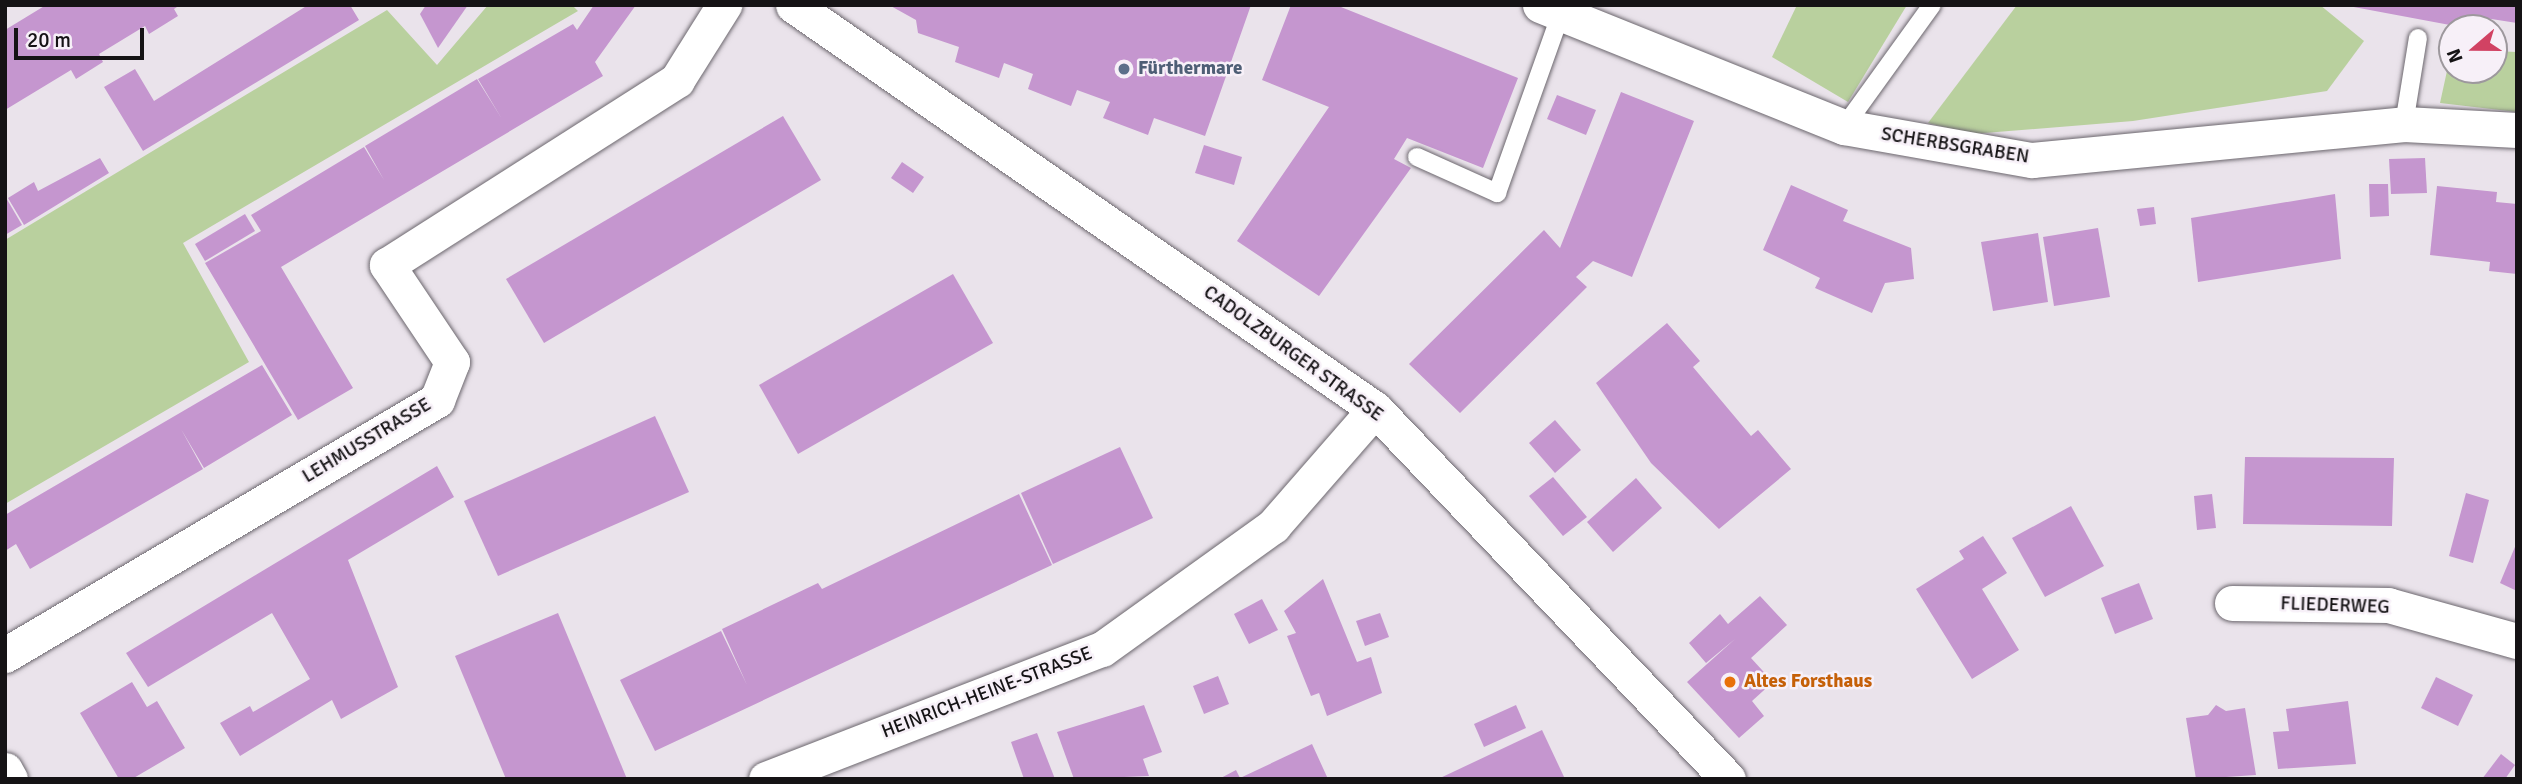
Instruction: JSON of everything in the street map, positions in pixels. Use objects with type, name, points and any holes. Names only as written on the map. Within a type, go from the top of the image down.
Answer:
[{"type":"street","name":"LEHMUSSTRASSE","points":[[5,655],[437,400],[452,362],[387,265],[677,80],[724,5]]},
{"type":"street","name":"CADOLZBURGER STRASSE","points":[[793,5],[1375,409],[1728,779]]},
{"type":"street","name":"SCHERBSGRABEN","points":[[1550,9],[1844,127],[2032,160],[2404,124],[2517,130]]},
{"type":"street","name":"HEINRICH-HEINE-STRASSE","points":[[766,779],[1102,649],[1273,526],[1375,409]]},
{"type":"street","name":"FLIEDERWEG","points":[[2232,603],[2388,605],[2517,641]]},
{"type":"street","points":[[5,770],[10,779]]},
{"type":"lane","points":[[1844,127],[1932,5]]},
{"type":"lane","points":[[1418,157],[1497,193],[1550,9]]},
{"type":"lane","points":[[2404,124],[2418,38]]},
{"type":"green space","points":[[488,5],[572,5],[578,11],[183,243],[249,362],[5,504],[5,240],[387,10],[437,65]]},
{"type":"green space","points":[[1797,5],[1907,5],[1848,102],[1772,57]]},
{"type":"green space","points":[[2017,5],[2320,5],[2364,41],[2327,91],[2133,121],[1972,134],[1928,123]]},
{"type":"green space","points":[[2508,52],[2517,52],[2517,112],[2440,103],[2444,84],[2508,84]]},
{"type":"building","points":[[46,5],[180,5],[174,9],[178,16],[149,34],[145,26],[99,54],[103,62],[76,79],[71,70],[5,110],[5,30]]},
{"type":"building","points":[[308,5],[350,5],[359,20],[143,151],[104,87],[135,69],[154,101]]},
{"type":"building","points":[[426,5],[468,5],[438,48],[420,14]]},
{"type":"building","points":[[594,5],[636,5],[595,62],[603,76],[281,267],[353,388],[298,420],[205,263],[261,231],[251,215],[364,147],[384,180],[365,146],[477,79],[502,119],[478,79],[573,24],[577,30]]},
{"type":"building","name":"Fürthermare","points":[[889,5],[1251,5],[1205,136],[1154,118],[1148,135],[1103,118],[1110,102],[1077,90],[1071,106],[1028,89],[1033,74],[1004,63],[999,78],[955,62],[959,47],[918,33],[916,20]]},
{"type":"building","points":[[1291,5],[1336,5],[1518,78],[1483,168],[1407,138],[1394,159],[1411,168],[1319,296],[1237,241],[1329,107],[1262,80]]},
{"type":"building","points":[[2343,5],[2517,5],[2517,23],[2508,22],[2508,14],[2438,14],[2438,23]]},
{"type":"building","points":[[1621,92],[1694,121],[1632,277],[1593,261],[1576,277],[1587,287],[1460,413],[1409,364],[1544,230],[1560,248]]},
{"type":"building","points":[[1557,95],[1596,110],[1586,135],[1547,119]]},
{"type":"building","points":[[783,116],[821,180],[544,343],[506,279]]},
{"type":"building","points":[[1204,145],[1242,157],[1234,185],[1195,173]]},
{"type":"building","points":[[100,158],[109,173],[24,225],[8,198],[34,182],[38,191]]},
{"type":"building","points":[[2425,158],[2427,193],[2391,194],[2389,159]]},
{"type":"building","points":[[902,162],[924,177],[913,193],[891,178]]},
{"type":"building","points":[[2369,184],[2388,184],[2389,216],[2370,217]]},
{"type":"building","points":[[1791,185],[1848,210],[1843,221],[1911,248],[1914,279],[1885,283],[1872,313],[1815,288],[1820,278],[1763,250]]},
{"type":"building","points":[[2437,186],[2497,192],[2496,202],[2517,204],[2517,274],[2489,271],[2490,262],[2430,255]]},
{"type":"building","points":[[2335,194],[2341,259],[2198,282],[2191,218]]},
{"type":"building","points":[[5,196],[22,225],[5,235]]},
{"type":"building","points":[[2154,207],[2156,224],[2140,226],[2137,209]]},
{"type":"building","points":[[245,214],[255,231],[205,261],[195,244]]},
{"type":"building","points":[[2098,228],[2110,297],[2054,306],[2043,237]]},
{"type":"building","points":[[2038,233],[2048,302],[1993,311],[1981,242]]},
{"type":"building","points":[[953,274],[993,343],[798,454],[759,385]]},
{"type":"building","points":[[1667,323],[1700,361],[1693,367],[1751,436],[1758,430],[1791,469],[1719,529],[1651,463],[1596,383]]},
{"type":"building","points":[[262,365],[292,415],[204,468],[181,429],[203,469],[30,569],[16,544],[5,551],[5,515]]},
{"type":"building","points":[[655,416],[689,492],[498,576],[464,501]]},
{"type":"building","points":[[1555,420],[1581,450],[1555,473],[1529,443]]},
{"type":"building","points":[[1120,447],[1153,518],[1053,564],[1021,493]]},
{"type":"building","points":[[2245,457],[2394,458],[2392,526],[2243,524]]},
{"type":"building","points":[[437,466],[454,497],[348,560],[398,687],[341,719],[332,700],[240,756],[220,723],[250,706],[253,712],[310,679],[272,613],[148,687],[126,653]]},
{"type":"building","points":[[1553,477],[1587,517],[1563,536],[1529,496]]},
{"type":"building","points":[[1636,478],[1662,508],[1613,552],[1587,522]]},
{"type":"building","points":[[2466,493],[2489,500],[2473,563],[2449,556]]},
{"type":"building","points":[[1019,494],[1052,565],[655,751],[620,680],[721,631],[747,685],[722,629],[818,583],[822,589]]},
{"type":"building","points":[[2212,494],[2216,528],[2197,530],[2194,496]]},
{"type":"building","points":[[2071,506],[2104,566],[2045,597],[2012,538]]},
{"type":"building","points":[[1983,536],[2007,573],[1982,589],[2019,650],[1972,679],[1916,589],[1964,559],[1959,551]]},
{"type":"building","points":[[2517,542],[2517,591],[2500,583]]},
{"type":"building","points":[[1323,579],[1357,662],[1371,657],[1382,693],[1327,716],[1319,693],[1311,696],[1287,636],[1296,633],[1284,611]]},
{"type":"building","points":[[2139,583],[2153,619],[2115,634],[2101,598]]},
{"type":"building","points":[[1760,596],[1787,625],[1751,658],[1773,682],[1752,701],[1764,716],[1739,738],[1687,682],[1735,639],[1706,663],[1689,643],[1720,614],[1728,624]]},
{"type":"building","points":[[1262,599],[1278,630],[1249,644],[1234,614]]},
{"type":"building","points":[[558,613],[627,779],[506,779],[455,656]]},
{"type":"building","points":[[1380,613],[1389,637],[1365,646],[1356,621]]},
{"type":"building","points":[[1218,676],[1229,704],[1204,714],[1193,686]]},
{"type":"building","points":[[2436,677],[2473,695],[2458,726],[2421,708]]},
{"type":"building","points":[[132,682],[147,707],[157,701],[185,748],[132,779],[119,779],[80,713]]},
{"type":"building","points":[[2348,701],[2356,764],[2278,769],[2273,732],[2289,731],[2286,709]]},
{"type":"building","points":[[1144,705],[1162,752],[1143,759],[1149,776],[1074,779],[1057,732]]},
{"type":"building","points":[[1516,705],[1526,728],[1484,747],[1474,724]]},
{"type":"building","points":[[2216,705],[2226,711],[2245,708],[2256,775],[2196,779],[2186,718],[2208,715]]},
{"type":"building","points":[[1542,730],[1565,779],[1438,779]]},
{"type":"building","points":[[1037,733],[1055,779],[1024,779],[1011,742]]},
{"type":"building","points":[[1312,744],[1328,779],[1219,779],[1236,770],[1240,778]]},
{"type":"building","points":[[2501,754],[2515,765],[2505,779],[2482,779]]},
{"type":"place","name":"Fürthermare","points":[[1124,69]]},
{"type":"place","name":"Altes Forsthaus","points":[[1730,682]]}]
